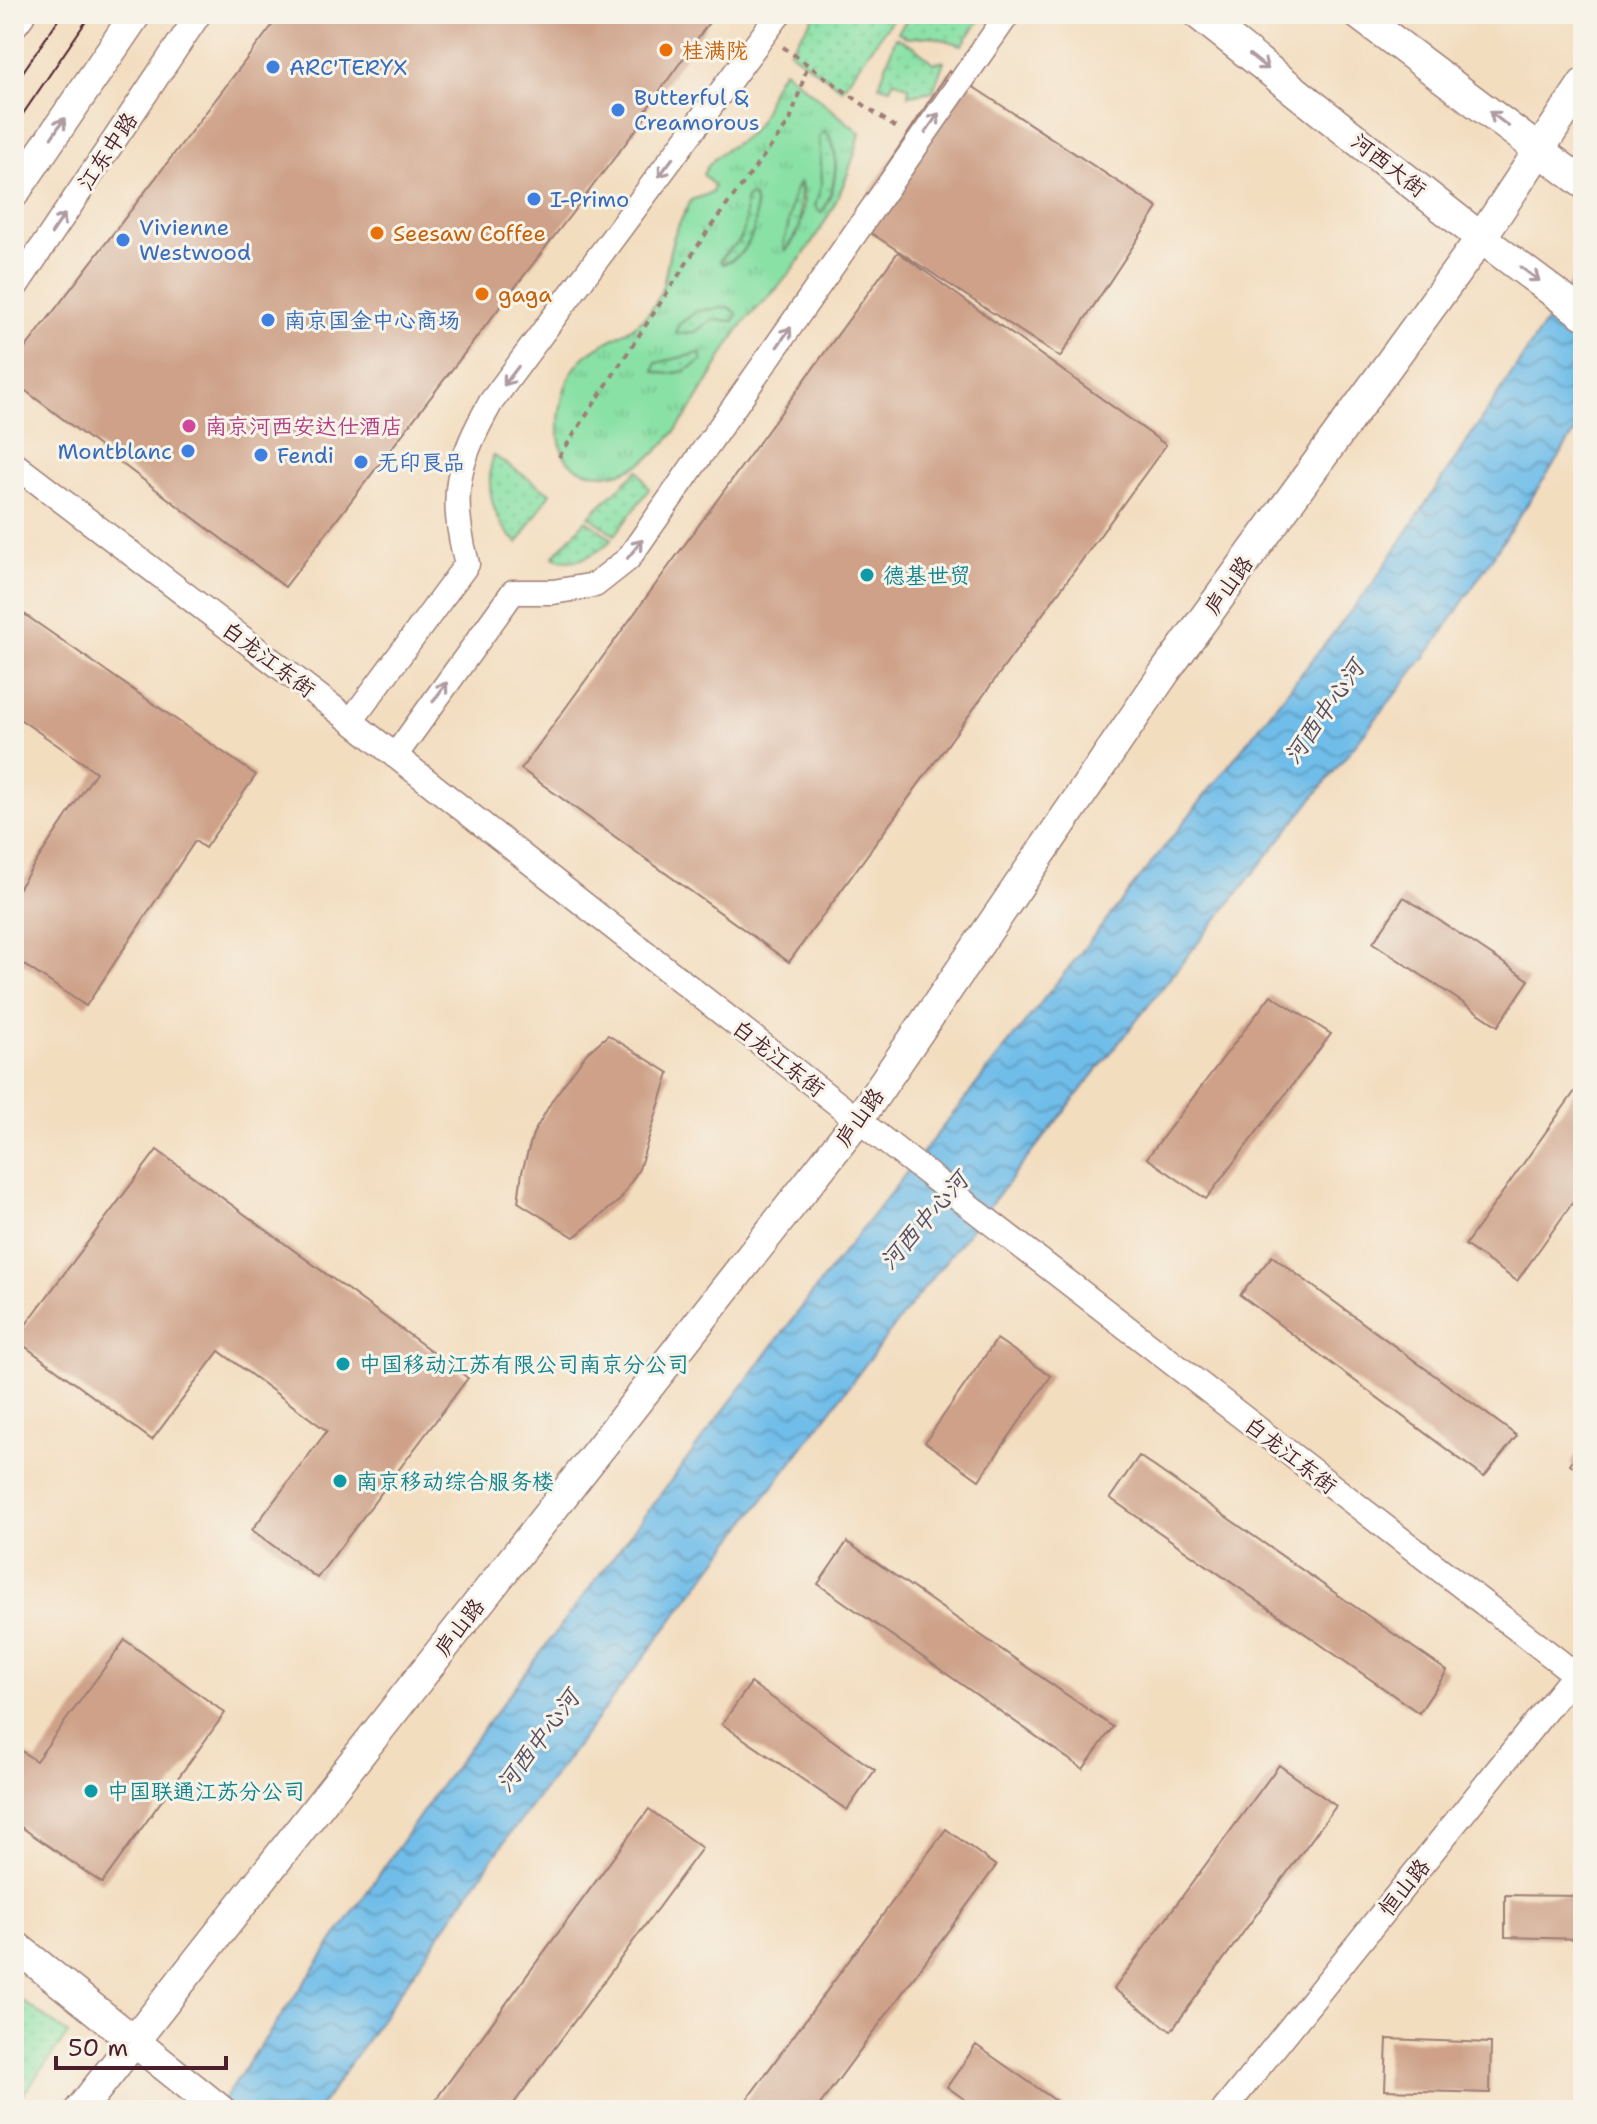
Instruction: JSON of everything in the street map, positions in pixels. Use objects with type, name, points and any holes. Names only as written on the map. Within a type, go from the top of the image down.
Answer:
[{"type":"main road","points":[[14,22],[20,14]]},
{"type":"main road","points":[[14,193],[136,14]]},
{"type":"main road","name":"河西大街","points":[[1198,14],[1481,238],[1575,307]]},
{"type":"main road","points":[[1358,14],[1583,183]]},
{"type":"main road","name":"庐山路","points":[[80,2110],[858,1120],[1165,672],[1481,238],[1583,84]]},
{"type":"main road","points":[[14,1945],[217,2108]]},
{"type":"street","name":"江东中路","points":[[14,289],[199,14]]},
{"type":"street","points":[[395,756],[513,592],[553,592],[595,585],[628,559],[1008,14]]},
{"type":"street","points":[[351,721],[467,564],[455,496],[469,442],[491,402],[772,24]]},
{"type":"street","name":"白龙江东街","points":[[14,464],[351,721],[1012,1239],[1580,1672]]},
{"type":"street","name":"恒山路","points":[[1224,2110],[1580,1672]]},
{"type":"path","points":[[772,24],[808,65],[918,144]]},
{"type":"path","points":[[559,457],[709,229],[790,121],[808,65]]},
{"type":"green space","points":[[816,14],[896,14],[842,89],[789,51]]},
{"type":"green space","points":[[911,14],[975,14],[981,18],[962,45],[931,36],[908,38],[898,32]]},
{"type":"green space","points":[[896,37],[915,47],[933,63],[944,61],[933,91],[908,95],[909,87],[894,80],[890,88],[879,86]]},
{"type":"green space","points":[[784,70],[860,133],[847,176],[829,215],[778,287],[741,326],[684,420],[667,441],[649,458],[628,470],[606,474],[579,469],[566,458],[559,434],[562,400],[568,379],[589,353],[641,321],[652,308],[664,281],[675,233],[691,200],[712,193],[714,186],[703,174],[722,152],[755,127]],"holes":[[[825,131],[831,139],[836,160],[834,183],[821,213],[815,206],[822,182],[819,137]],[[800,181],[802,218],[796,236],[786,251],[783,243]],[[749,196],[754,197],[756,207],[751,237],[733,260],[723,264],[720,261],[739,241],[743,232],[745,200]],[[728,307],[737,313],[734,321],[712,320],[695,332],[676,334],[678,325],[697,311]],[[700,353],[702,360],[685,370],[666,374],[654,371],[656,363]]]},
{"type":"green space","points":[[824,130],[834,148],[835,171],[830,195],[821,213],[815,206],[822,182],[819,137]]},
{"type":"green space","points":[[801,180],[800,226],[786,251],[783,243],[794,195]]},
{"type":"green space","points":[[749,196],[754,197],[756,207],[751,236],[740,253],[723,264],[720,261],[743,232],[745,200]]},
{"type":"green space","points":[[728,307],[737,313],[734,321],[712,320],[695,332],[676,334],[678,325],[697,311]]},
{"type":"green space","points":[[700,353],[703,360],[686,370],[667,374],[654,371],[656,363]]},
{"type":"green space","points":[[493,455],[550,493],[518,543],[502,525],[493,503],[490,480]]},
{"type":"green space","points":[[638,470],[649,489],[615,535],[589,516]]},
{"type":"green space","points":[[586,520],[612,539],[585,558],[569,561],[553,557]]},
{"type":"green space","points":[[14,1995],[68,2034],[14,2106]]},
{"type":"water","name":"河西中心河","points":[[1583,266],[1583,420],[1435,644],[899,1320],[504,1842],[318,2110],[216,2110],[443,1782],[839,1258],[1373,583]]},
{"type":"building","name":"南京国金中心商场","points":[[281,14],[715,14],[642,116],[645,118],[285,587],[14,382],[14,363]]},
{"type":"building","points":[[949,71],[1158,208],[1060,357],[851,220]]},
{"type":"building","name":"德基世贸","points":[[898,252],[1166,445],[789,962],[521,769]]},
{"type":"building","points":[[14,607],[256,775],[205,848],[195,841],[86,1006],[14,958],[14,895],[96,772],[14,715]]},
{"type":"building","points":[[1404,897],[1529,980],[1498,1026],[1373,943]]},
{"type":"building","points":[[1271,995],[1331,1034],[1206,1199],[1147,1158]]},
{"type":"building","points":[[608,1035],[669,1073],[639,1169],[620,1200],[574,1237],[518,1202],[522,1172],[533,1134],[553,1099],[587,1053]]},
{"type":"building","points":[[1583,1080],[1583,1188],[1517,1281],[1465,1245]]},
{"type":"building","name":"中国移动江苏有限公司南京分公司","points":[[157,1150],[468,1378],[317,1578],[252,1530],[327,1431],[219,1351],[152,1440],[15,1339]]},
{"type":"building","points":[[1272,1256],[1517,1436],[1484,1477],[1240,1295]]},
{"type":"building","points":[[997,1339],[1051,1376],[979,1480],[925,1442]]},
{"type":"building","points":[[1583,1445],[1583,1473],[1570,1464]]},
{"type":"building","points":[[1139,1456],[1447,1671],[1419,1713],[1110,1498]]},
{"type":"building","points":[[847,1542],[1113,1727],[1083,1769],[818,1584]]},
{"type":"building","name":"中国联通江苏分公司","points":[[125,1640],[225,1713],[102,1883],[14,1822],[14,1746],[36,1761]]},
{"type":"building","points":[[751,1683],[875,1770],[847,1810],[722,1724]]},
{"type":"building","points":[[1279,1765],[1336,1806],[1171,2031],[1114,1989]]},
{"type":"building","points":[[649,1809],[702,1848],[509,2110],[428,2110]]},
{"type":"building","points":[[946,1829],[996,1866],[816,2110],[739,2110]]},
{"type":"building","points":[[1505,1895],[1583,1896],[1583,1939],[1505,1937]]},
{"type":"building","points":[[1387,2039],[1491,2043],[1490,2093],[1385,2090]]},
{"type":"building","points":[[976,2045],[1069,2110],[980,2110],[947,2087]]},
{"type":"tram line","points":[[14,85],[62,14]]},
{"type":"tram line","points":[[14,127],[91,14]]},
{"type":"place","name":"桂满陇","points":[[666,50]]},
{"type":"place","name":"ARC'TERYX","points":[[273,67]]},
{"type":"place","name":"Butterful & Creamorous","points":[[618,110]]},
{"type":"place","name":"I-Primo","points":[[534,199]]},
{"type":"place","name":"Seesaw Coffee","points":[[377,233]]},
{"type":"place","name":"Vivienne Westwood","points":[[123,240]]},
{"type":"place","name":"gaga","points":[[482,294]]},
{"type":"place","name":"南京国金中心商场","points":[[268,320]]},
{"type":"place","name":"南京河西安达仕酒店","points":[[189,426]]},
{"type":"place","name":"Montblanc","points":[[188,451]]},
{"type":"place","name":"Fendi","points":[[261,455]]},
{"type":"place","name":"无印良品","points":[[361,462]]},
{"type":"place","name":"德基世贸","points":[[867,575]]},
{"type":"place","name":"中国移动江苏有限公司南京分公司","points":[[343,1364]]},
{"type":"place","name":"南京移动综合服务楼","points":[[340,1481]]},
{"type":"place","name":"中国联通江苏分公司","points":[[91,1791]]}]
